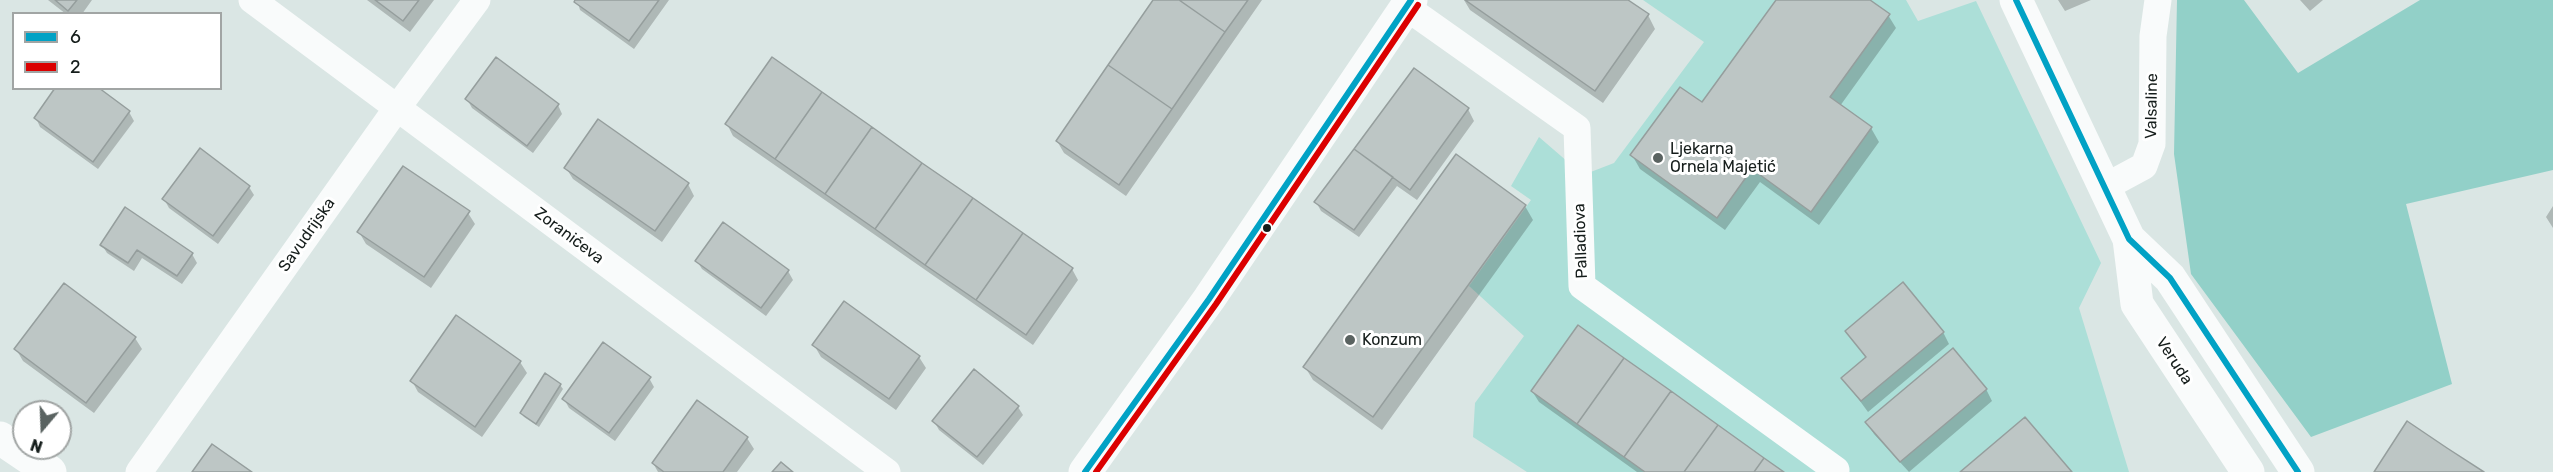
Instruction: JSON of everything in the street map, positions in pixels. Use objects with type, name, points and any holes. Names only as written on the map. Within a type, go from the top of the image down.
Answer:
[{"type":"main road","name":"Veruda","points":[[2016,0],[2129,239],[2137,304],[2248,472]]},
{"type":"main road","points":[[1085,472],[1209,299],[1409,3]]},
{"type":"main road","name":"Veruda","points":[[2129,239],[2170,278],[2298,472]]},
{"type":"main road","points":[[0,438],[50,472]]},
{"type":"street","name":"Zoranićeva","points":[[252,0],[887,472]]},
{"type":"street","name":"Savudrijska","points":[[139,472],[397,108],[477,0]]},
{"type":"street","name":"Valsaline","points":[[2104,187],[2144,166],[2152,144],[2153,36],[2158,0]]},
{"type":"street","name":"Palladiova","points":[[1409,3],[1577,128],[1582,286],[1836,471]]},
{"type":"shaded area","points":[[1643,0],[1906,0],[1918,21],[1976,1],[2101,263],[2079,308],[2129,472],[1527,472],[1473,437],[1475,403],[1524,336],[1469,286],[1531,200],[1511,186],[1539,137],[1583,175],[1614,163],[1704,42]]},
{"type":"shaded area","points":[[2177,0],[2244,0],[2298,73],[2420,0],[2553,0],[2553,170],[2406,204],[2452,384],[2311,437],[2191,274],[2174,154]]},
{"type":"building","points":[[55,0],[77,0],[68,11]]},
{"type":"building","points":[[375,0],[419,0],[403,21]]},
{"type":"building","points":[[575,0],[659,0],[629,41],[574,2]]},
{"type":"building","points":[[1153,0],[1179,0],[1225,32],[1172,109],[1108,65]]},
{"type":"building","points":[[1179,0],[1248,0],[1225,32]]},
{"type":"building","points":[[1465,0],[1628,0],[1649,14],[1595,91]]},
{"type":"building","points":[[1776,0],[1870,0],[1890,14],[1830,97],[1872,127],[1811,212],[1752,169],[1717,218],[1630,155],[1680,87],[1702,102]]},
{"type":"building","points":[[496,57],[559,104],[527,146],[465,99]]},
{"type":"building","points":[[772,57],[822,92],[775,159],[725,124]]},
{"type":"building","points":[[1108,65],[1172,109],[1119,185],[1056,141]]},
{"type":"building","points":[[1414,68],[1469,108],[1410,190],[1354,149]]},
{"type":"building","points":[[54,90],[102,90],[130,111],[93,162],[34,118]]},
{"type":"building","points":[[822,92],[872,127],[825,194],[775,159]]},
{"type":"building","points":[[598,119],[689,183],[655,231],[564,168]]},
{"type":"building","points":[[872,127],[922,163],[875,229],[825,194]]},
{"type":"building","points":[[200,148],[250,186],[213,236],[162,199]]},
{"type":"building","points":[[1354,149],[1393,177],[1354,230],[1314,202]]},
{"type":"building","points":[[1456,154],[1526,205],[1373,417],[1303,367]]},
{"type":"building","points":[[922,163],[973,198],[925,265],[875,229]]},
{"type":"building","points":[[403,166],[470,211],[424,277],[357,232]]},
{"type":"building","points":[[973,198],[1023,233],[976,300],[925,265]]},
{"type":"building","points":[[125,207],[193,253],[177,276],[137,250],[128,263],[100,245]]},
{"type":"building","points":[[723,222],[789,270],[761,308],[695,261]]},
{"type":"building","points":[[1023,233],[1073,268],[1026,335],[976,300]]},
{"type":"building","points":[[1903,282],[1944,332],[1861,401],[1841,378],[1866,357],[1845,331]]},
{"type":"building","points":[[64,283],[136,337],[86,403],[14,349]]},
{"type":"building","points":[[844,301],[920,356],[889,399],[812,345]]},
{"type":"building","points":[[456,315],[521,361],[475,427],[410,381]]},
{"type":"building","points":[[1578,325],[1624,358],[1577,424],[1531,391]]},
{"type":"building","points":[[603,342],[651,377],[609,433],[562,399]]},
{"type":"building","points":[[1953,348],[1987,389],[1900,462],[1865,422]]},
{"type":"building","points":[[1624,358],[1671,391],[1624,457],[1577,424]]},
{"type":"building","points":[[974,369],[1019,406],[977,457],[932,421]]},
{"type":"building","points":[[545,373],[561,384],[536,424],[520,413]]},
{"type":"building","points":[[1671,391],[1718,425],[1684,472],[1645,472],[1624,457]]},
{"type":"building","points":[[697,400],[748,437],[723,472],[664,472],[652,463]]},
{"type":"building","points":[[2025,417],[2072,472],[1960,472]]},
{"type":"building","points":[[2407,421],[2447,448],[2484,472],[2374,472]]},
{"type":"building","points":[[1718,425],[1764,458],[1754,472],[1684,472]]},
{"type":"building","points":[[212,444],[252,472],[192,472]]},
{"type":"building","points":[[1764,458],[1784,472],[1754,472]]},
{"type":"building","points":[[781,462],[793,472],[772,472]]},
{"type":"transit line","name":"6","points":[[1085,472],[1209,299],[1411,0]]},
{"type":"transit line","name":"6","points":[[2016,0],[2129,239],[2170,278],[2298,472]]},
{"type":"transit line","name":"2","points":[[1096,472],[1216,304],[1418,5]]},
{"type":"place","name":"Ljekarna Ornela Majetić","points":[[1658,158]]},
{"type":"place","name":"Konzum","points":[[1350,340]]}]
